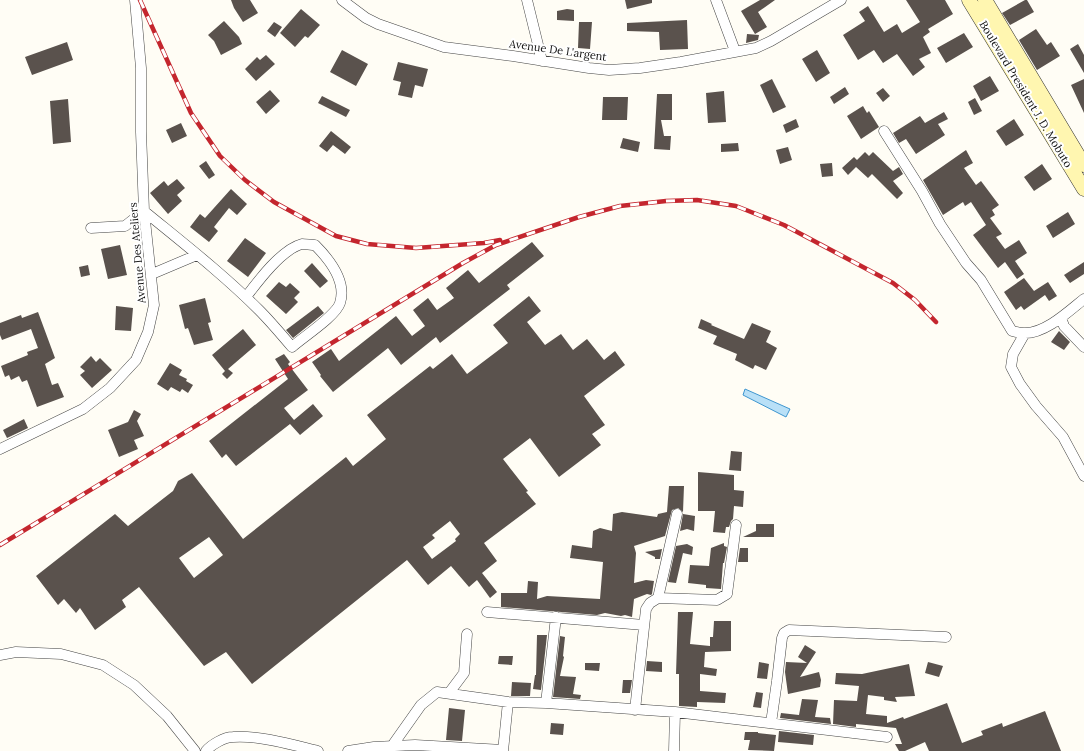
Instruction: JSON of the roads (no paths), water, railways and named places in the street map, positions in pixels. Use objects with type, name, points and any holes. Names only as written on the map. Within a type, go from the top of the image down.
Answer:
[{"type":"street","name":"Avenue Des Ateliers","points":[[0,449],[83,409],[110,388],[136,360],[148,332],[154,305],[152,274],[144,211],[140,68],[134,0]]},
{"type":"street","name":"Avenue De L'argent","points":[[342,0],[366,18],[378,24],[444,47],[602,69],[640,68],[756,48],[771,41],[841,0]]},
{"type":"street","points":[[528,0],[542,61]]},
{"type":"street","points":[[716,0],[735,51]]},
{"type":"street","name":"Boulevard President J. D. Mobuto","points":[[969,0],[1083,185]]},
{"type":"street","name":"Boulevard President J. D. Mobuto","points":[[985,0],[1084,165]]},
{"type":"street","points":[[884,131],[922,191],[940,224],[966,263],[981,280],[1012,331],[1025,333],[1037,331],[1061,318],[1084,299]]},
{"type":"street","points":[[91,228],[125,226],[144,211],[246,297],[260,310],[292,346],[330,316],[340,304],[341,290],[336,273],[325,256],[315,245],[303,244],[286,253],[260,278],[246,297]]},
{"type":"street","points":[[152,274],[197,255]]},
{"type":"street","points":[[1061,318],[1064,326],[1084,347]]},
{"type":"street","points":[[1025,333],[1013,354],[1011,367],[1020,384],[1036,406],[1063,437],[1084,476]]},
{"type":"street","points":[[658,598],[677,514]]},
{"type":"street","points":[[635,710],[646,609],[650,603],[658,598],[717,600],[727,594],[736,525]]},
{"type":"street","points":[[487,612],[644,625]]},
{"type":"street","points":[[546,703],[556,617]]},
{"type":"street","points":[[770,723],[782,638],[784,633],[789,630],[946,637]]},
{"type":"street","points":[[450,693],[464,673],[467,634]]},
{"type":"street","points":[[0,655],[16,652],[61,654],[103,665],[134,685],[168,716],[195,751]]},
{"type":"street","points":[[392,746],[421,705],[437,692],[508,702],[546,703],[675,712],[888,737]]},
{"type":"street","points":[[348,751],[415,745],[503,751],[508,702]]},
{"type":"street","points":[[674,751],[675,712]]},
{"type":"street","points":[[206,751],[218,742],[231,736],[250,737],[281,742],[318,751]]},
{"type":"water","points":[[745,389],[790,409],[786,417],[743,395]]},
{"type":"railway","points":[[140,0],[191,113],[220,156],[245,180],[274,202],[336,236],[367,244],[416,248],[484,243],[500,240]]},
{"type":"railway","points":[[0,545],[463,263],[496,245],[579,217],[620,206],[666,201],[697,200],[736,206],[784,225],[893,283],[915,300],[936,322]]}]
